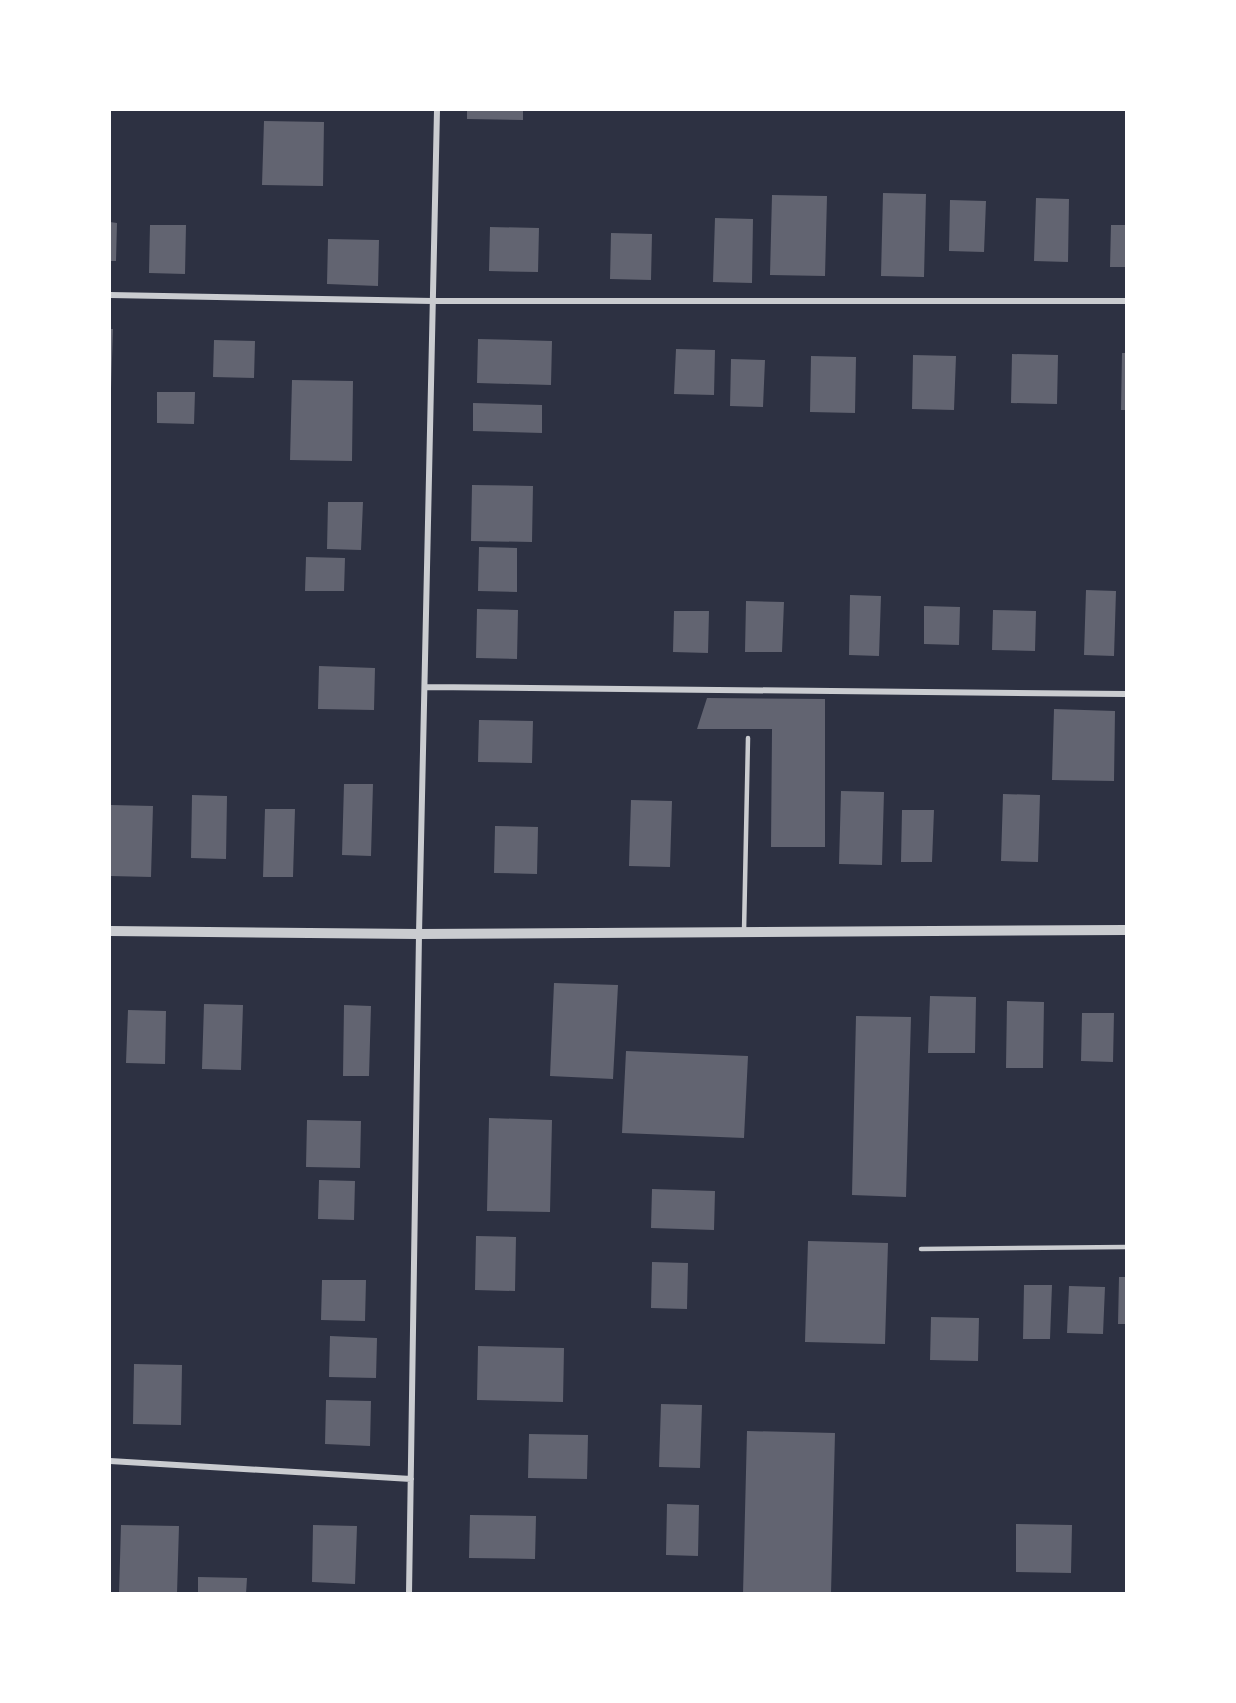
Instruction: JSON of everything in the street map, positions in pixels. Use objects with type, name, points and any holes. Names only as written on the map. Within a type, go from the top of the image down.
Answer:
[{"type":"street","points":[[409,1593],[419,934],[437,110]]},
{"type":"street","points":[[110,295],[432,301],[1126,301]]},
{"type":"street","points":[[425,687],[1126,694]]},
{"type":"street","points":[[110,930],[419,934],[1126,930]]},
{"type":"street","points":[[110,1461],[411,1479]]},
{"type":"lane","points":[[744,933],[748,738]]},
{"type":"lane","points":[[921,1249],[1126,1247]]},
{"type":"building","points":[[467,110],[523,110],[523,120],[467,119]]},
{"type":"building","points":[[264,121],[324,122],[323,186],[262,185]]},
{"type":"building","points":[[883,193],[926,194],[924,277],[881,276]]},
{"type":"building","points":[[772,195],[827,196],[825,276],[770,275]]},
{"type":"building","points":[[1036,198],[1069,199],[1068,262],[1034,261]]},
{"type":"building","points":[[950,200],[986,201],[984,252],[949,251]]},
{"type":"building","points":[[715,218],[753,219],[752,283],[713,282]]},
{"type":"building","points":[[110,222],[117,223],[116,261],[110,261]]},
{"type":"building","points":[[150,225],[186,225],[185,274],[149,273]]},
{"type":"building","points":[[1111,225],[1126,225],[1126,267],[1110,267]]},
{"type":"building","points":[[490,227],[539,228],[538,272],[489,271]]},
{"type":"building","points":[[611,233],[652,234],[651,280],[610,279]]},
{"type":"building","points":[[328,239],[379,240],[378,286],[327,284]]},
{"type":"building","points":[[110,329],[113,329],[111,389],[110,389]]},
{"type":"building","points":[[478,339],[552,341],[551,385],[477,383]]},
{"type":"building","points":[[214,340],[255,341],[254,378],[213,377]]},
{"type":"building","points":[[676,349],[715,350],[714,395],[674,394]]},
{"type":"building","points":[[1122,353],[1126,353],[1126,410],[1121,410]]},
{"type":"building","points":[[1012,354],[1058,355],[1057,404],[1011,403]]},
{"type":"building","points":[[913,355],[956,356],[954,410],[912,409]]},
{"type":"building","points":[[811,356],[856,357],[855,413],[810,412]]},
{"type":"building","points":[[731,359],[765,360],[763,407],[730,406]]},
{"type":"building","points":[[292,380],[353,381],[352,461],[290,460]]},
{"type":"building","points":[[157,392],[195,392],[194,424],[157,423]]},
{"type":"building","points":[[473,403],[542,405],[542,433],[473,431]]},
{"type":"building","points":[[472,485],[533,486],[532,542],[471,541]]},
{"type":"building","points":[[328,502],[363,502],[361,550],[327,549]]},
{"type":"building","points":[[479,547],[517,548],[517,592],[478,591]]},
{"type":"building","points":[[306,557],[345,558],[344,591],[305,591]]},
{"type":"building","points":[[1086,590],[1116,591],[1114,656],[1084,655]]},
{"type":"building","points":[[850,595],[881,596],[879,656],[849,655]]},
{"type":"building","points":[[746,601],[784,602],[782,652],[745,652]]},
{"type":"building","points":[[924,606],[960,607],[959,645],[924,644]]},
{"type":"building","points":[[477,609],[518,610],[517,659],[476,658]]},
{"type":"building","points":[[993,610],[1036,611],[1035,651],[992,650]]},
{"type":"building","points":[[674,611],[709,611],[708,653],[673,652]]},
{"type":"building","points":[[319,666],[375,668],[374,710],[318,709]]},
{"type":"building","points":[[707,698],[825,699],[825,847],[771,847],[772,729],[697,729]]},
{"type":"building","points":[[1054,709],[1115,711],[1114,781],[1052,780]]},
{"type":"building","points":[[479,720],[533,721],[532,763],[478,762]]},
{"type":"building","points":[[344,784],[373,784],[371,856],[342,855]]},
{"type":"building","points":[[841,791],[884,792],[882,865],[839,864]]},
{"type":"building","points":[[1003,794],[1040,795],[1038,862],[1001,861]]},
{"type":"building","points":[[192,795],[227,796],[226,859],[191,858]]},
{"type":"building","points":[[631,800],[672,801],[670,867],[629,866]]},
{"type":"building","points":[[111,805],[153,806],[151,877],[110,876]]},
{"type":"building","points":[[265,809],[295,809],[293,877],[263,877]]},
{"type":"building","points":[[902,810],[934,810],[932,862],[901,862]]},
{"type":"building","points":[[495,826],[538,827],[537,874],[494,873]]},
{"type":"building","points":[[554,983],[618,985],[613,1079],[550,1076]]},
{"type":"building","points":[[930,996],[976,997],[975,1053],[928,1053]]},
{"type":"building","points":[[1007,1001],[1044,1002],[1043,1068],[1006,1068]]},
{"type":"building","points":[[204,1004],[243,1005],[241,1070],[202,1069]]},
{"type":"building","points":[[344,1005],[371,1006],[369,1076],[343,1076]]},
{"type":"building","points":[[128,1010],[166,1011],[165,1064],[126,1063]]},
{"type":"building","points":[[1082,1013],[1114,1013],[1113,1062],[1081,1061]]},
{"type":"building","points":[[856,1016],[911,1017],[906,1197],[852,1195]]},
{"type":"building","points":[[626,1051],[748,1056],[744,1138],[622,1133]]},
{"type":"building","points":[[489,1118],[552,1120],[550,1212],[487,1211]]},
{"type":"building","points":[[307,1120],[361,1121],[360,1168],[306,1167]]},
{"type":"building","points":[[319,1180],[355,1181],[354,1220],[318,1219]]},
{"type":"building","points":[[652,1189],[715,1191],[714,1230],[651,1228]]},
{"type":"building","points":[[476,1236],[516,1237],[515,1291],[475,1290]]},
{"type":"building","points":[[808,1241],[888,1243],[885,1344],[805,1342]]},
{"type":"building","points":[[652,1262],[688,1263],[687,1309],[651,1308]]},
{"type":"building","points":[[1119,1277],[1126,1277],[1126,1324],[1118,1324]]},
{"type":"building","points":[[322,1280],[366,1280],[365,1321],[321,1320]]},
{"type":"building","points":[[1024,1285],[1052,1285],[1050,1339],[1023,1339]]},
{"type":"building","points":[[1069,1286],[1105,1287],[1103,1334],[1067,1333]]},
{"type":"building","points":[[931,1317],[979,1318],[978,1361],[930,1360]]},
{"type":"building","points":[[330,1336],[377,1338],[376,1378],[329,1377]]},
{"type":"building","points":[[478,1346],[564,1348],[563,1402],[477,1400]]},
{"type":"building","points":[[134,1364],[182,1365],[181,1425],[133,1424]]},
{"type":"building","points":[[326,1400],[371,1401],[370,1446],[325,1444]]},
{"type":"building","points":[[661,1404],[702,1405],[700,1468],[659,1467]]},
{"type":"building","points":[[747,1431],[835,1433],[831,1594],[743,1594]]},
{"type":"building","points":[[529,1434],[588,1435],[587,1479],[528,1478]]},
{"type":"building","points":[[667,1504],[699,1505],[698,1556],[666,1555]]},
{"type":"building","points":[[470,1515],[536,1516],[535,1559],[469,1558]]},
{"type":"building","points":[[1016,1524],[1072,1525],[1071,1573],[1016,1572]]},
{"type":"building","points":[[121,1525],[179,1526],[177,1594],[119,1594]]},
{"type":"building","points":[[313,1525],[357,1526],[355,1584],[312,1582]]},
{"type":"building","points":[[198,1577],[247,1578],[246,1594],[198,1594]]}]
